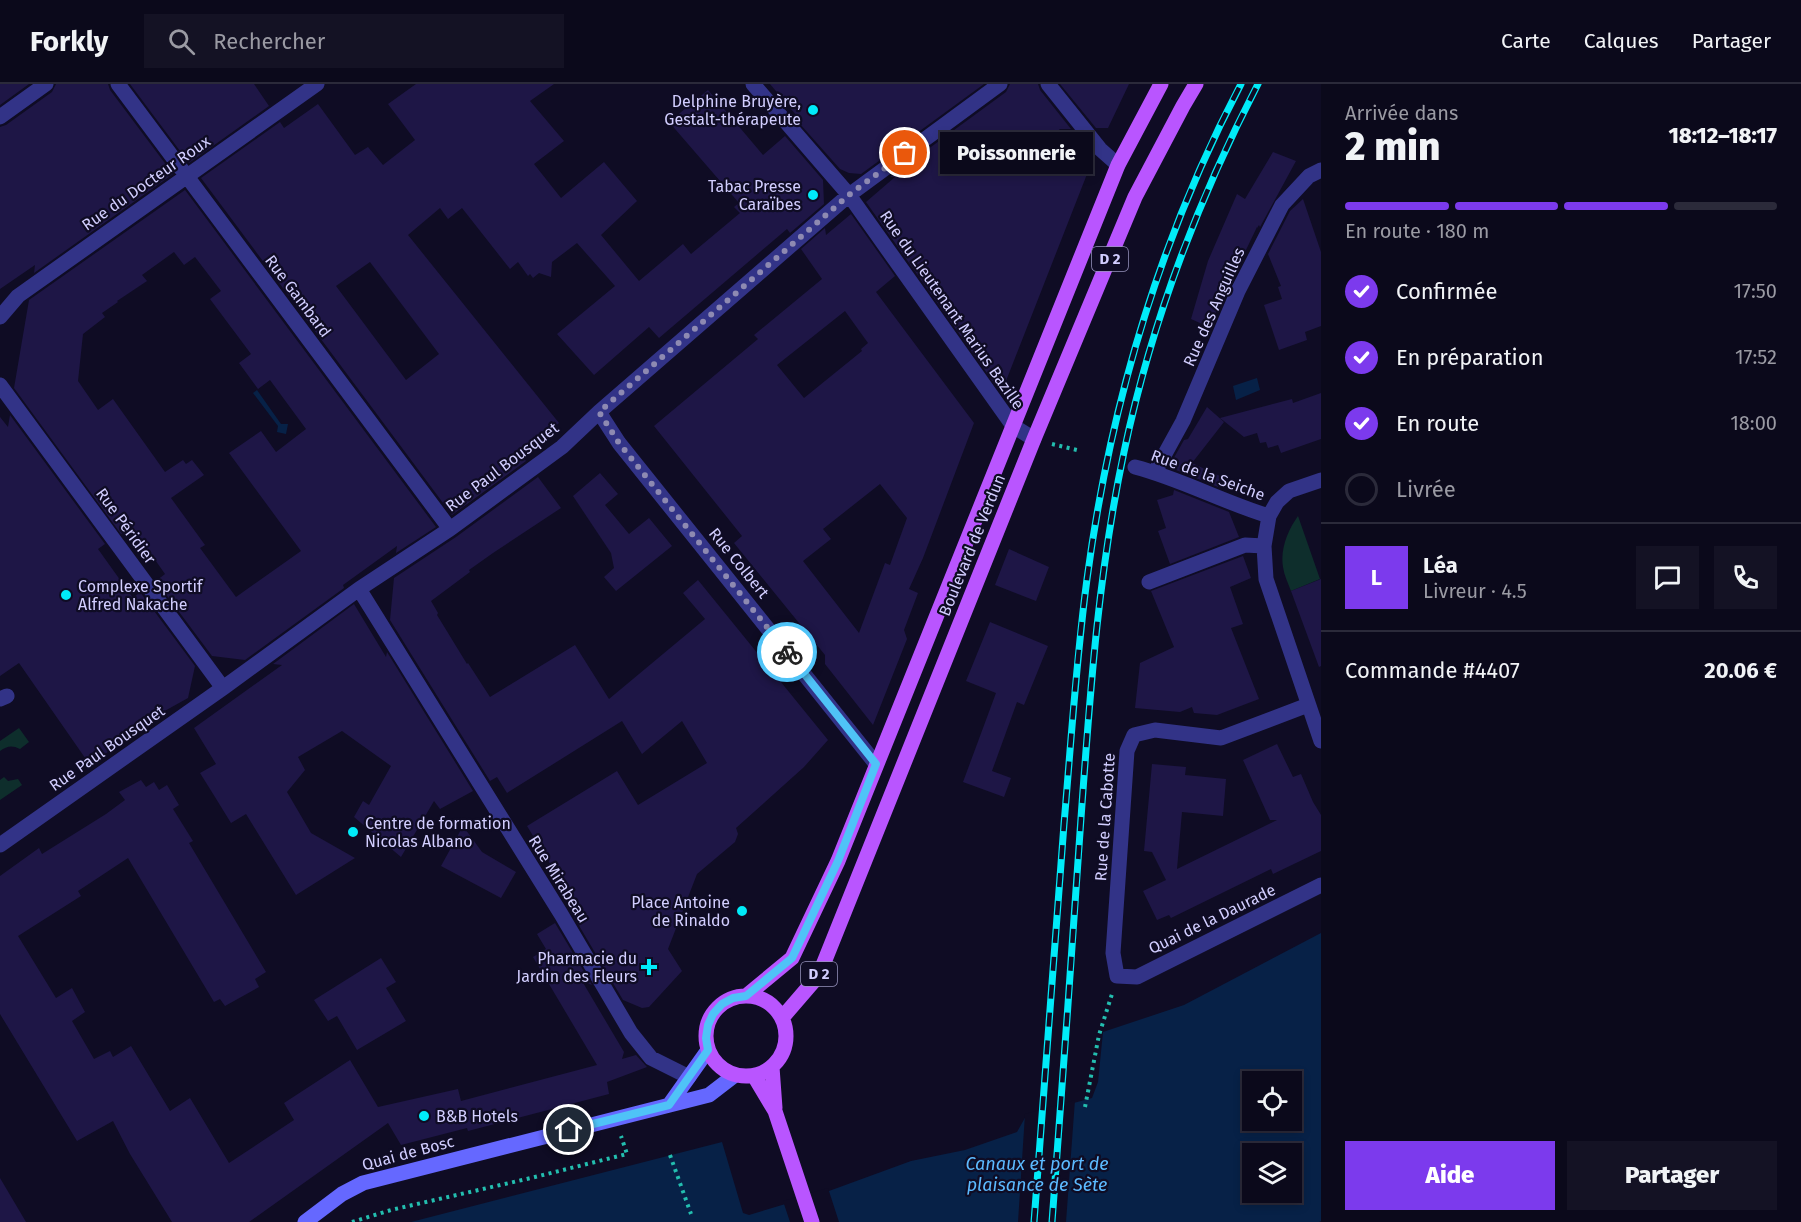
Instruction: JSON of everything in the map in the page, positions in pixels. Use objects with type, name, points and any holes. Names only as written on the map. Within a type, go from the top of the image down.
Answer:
[{"type":"main road","name":"Boulevard de Verdun","points":[[746,996],[792,958],[838,861],[1118,165],[1161,84]]},
{"type":"main road","name":"Boulevard de Verdun","points":[[782,1018],[819,975],[1034,439],[1135,197],[1196,84]]},
{"type":"main road","points":[[746,996],[767,1002],[782,1018],[786,1042],[779,1059],[772,1067],[754,1076],[735,1075],[719,1065],[708,1050],[706,1038],[713,1014],[722,1004],[733,998],[746,996]]},
{"type":"main road","points":[[772,1067],[775,1110],[812,1222]]},
{"type":"main road","points":[[754,1076],[775,1110]]},
{"type":"street","points":[[0,117],[46,84]]},
{"type":"street","name":"Rue Gambard","points":[[118,84],[450,529]]},
{"type":"street","name":"Rue du Docteur Roux","points":[[0,317],[18,296],[317,84]]},
{"type":"street","name":"Rue du Lieutenant Marius Bazille","points":[[753,84],[849,195],[1013,426],[1034,439]]},
{"type":"street","name":"Rue Paul Bousquet","points":[[0,845],[359,589],[450,529],[562,447],[599,412],[849,195],[1000,84]]},
{"type":"street","points":[[1048,84],[1100,149],[1118,165]]},
{"type":"street","name":"Rue des Anguilles","points":[[1155,472],[1183,421],[1238,291],[1282,205],[1309,176],[1321,170]]},
{"type":"street","name":"Rue Péridier","points":[[0,385],[223,688]]},
{"type":"street","name":"Rue Colbert","points":[[599,412],[619,443],[876,764]]},
{"type":"street","name":"Rue de la Seiche","points":[[1135,467],[1155,472],[1241,508],[1269,516]]},
{"type":"street","points":[[1321,480],[1289,491],[1277,502],[1269,516],[1264,546],[1266,579],[1321,741]]},
{"type":"street","points":[[1149,582],[1245,545],[1264,546]]},
{"type":"street","name":"Rue Mirabeau","points":[[359,589],[561,914],[631,1033],[651,1058],[689,1077]]},
{"type":"street","name":"Rue de la Cabotte","points":[[1117,976],[1113,953],[1127,751],[1134,735],[1155,730],[1221,738],[1308,705]]},
{"type":"street","name":"Quai de la Daurade","points":[[1117,976],[1137,977],[1321,885]]},
{"type":"street","points":[[669,1105],[708,1050]]},
{"type":"street","name":"Quai de Bosc","points":[[305,1222],[342,1194],[363,1183],[709,1095],[735,1075]]},
{"type":"path","points":[[1034,439],[1081,451]]},
{"type":"path","points":[[1085,1107],[1100,1035],[1117,976]]},
{"type":"path","points":[[352,1222],[391,1210],[627,1154],[615,1118]]},
{"type":"path","points":[[670,1155],[691,1214]]},
{"type":"green space","points":[[1298,516],[1320,579],[1291,591],[1282,560],[1288,534]]},
{"type":"green space","points":[[19,728],[29,742],[20,749],[10,747],[0,751],[0,741]]},
{"type":"green space","points":[[4,777],[8,781],[18,779],[22,785],[0,800],[0,780]]},
{"type":"water","points":[[1257,378],[1260,390],[1236,400],[1233,386]]},
{"type":"water","points":[[257,390],[281,424],[288,424],[286,434],[277,432],[278,426],[253,393]]},
{"type":"water","name":"Canaux et port de plaisance de Sète","points":[[1321,933],[1321,1221],[411,1222],[722,1142],[743,1213],[749,1215],[829,1191],[911,1161],[965,1150],[1017,1132],[1026,1116],[1092,1098],[1098,1082],[1103,1032],[1184,1005]]},
{"type":"pier","points":[[1075,1100],[1066,1222],[1018,1222],[1025,1114]]},
{"type":"pier","points":[[828,1188],[839,1222],[790,1222],[783,1201]]},
{"type":"building","points":[[0,84],[29,84],[0,105]]},
{"type":"building","points":[[56,84],[108,84],[110,90],[173,174],[34,273],[35,265],[0,289],[0,127],[52,92]]},
{"type":"building","points":[[130,84],[254,84],[269,106],[189,163]]},
{"type":"building","points":[[416,84],[554,84],[530,101],[564,141],[534,164],[561,198],[604,162],[637,201],[601,235],[639,281],[683,244],[691,254],[740,213],[734,207],[739,203],[669,122],[708,90],[763,155],[785,136],[823,180],[824,204],[790,233],[787,229],[659,338],[649,327],[594,375],[557,334],[615,286],[577,243],[552,262],[551,277],[539,273],[533,278],[530,274],[528,276],[518,262],[510,269],[462,208],[448,219],[440,208],[408,235],[559,423],[521,455],[526,461],[452,515],[201,178],[280,122],[284,128],[318,104],[355,155],[368,147],[383,165],[415,140],[388,104]],"holes":[[[370,262],[439,354],[406,380],[336,286]]]},
{"type":"building","points":[[770,84],[984,84],[861,174],[849,173],[840,169],[800,124],[802,122]]},
{"type":"building","points":[[1010,84],[1038,84],[1040,90],[1071,129],[1059,129],[1089,169],[1006,381],[994,383],[866,202],[895,177],[890,177],[1006,92]]},
{"type":"building","points":[[1060,84],[1129,84],[1108,128],[1096,128]]},
{"type":"building","points":[[1273,152],[1296,161],[1260,227],[1259,225],[1257,227],[1209,327],[1191,319],[1208,261],[1237,194],[1245,199]]},
{"type":"building","points":[[185,190],[436,527],[396,553],[397,546],[343,585],[344,588],[245,660],[212,656],[156,581],[165,574],[132,527],[121,534],[14,388],[29,300]],"holes":[[[174,252],[184,265],[195,257],[221,291],[210,299],[251,354],[239,363],[258,389],[270,380],[306,429],[276,452],[261,431],[229,453],[301,551],[236,597],[200,548],[205,545],[171,498],[204,475],[192,460],[186,464],[183,460],[165,472],[113,399],[98,410],[78,381],[83,334],[105,317],[102,313],[147,281],[142,275]]]},
{"type":"building","points":[[1303,199],[1321,252],[1321,326],[1305,332],[1307,340],[1279,350],[1264,305],[1282,299],[1278,287],[1281,286],[1268,254],[1290,211]]},
{"type":"building","points":[[851,214],[895,276],[876,292],[974,423],[909,589],[918,593],[904,630],[907,639],[873,725],[825,664],[825,655],[734,543],[742,536],[654,426],[758,339],[754,335],[822,279],[801,249],[825,228],[826,235]],"holes":[[[845,311],[868,343],[861,349],[862,351],[804,398],[777,365]],[[880,484],[907,518],[890,565],[885,563],[859,633],[803,561],[831,539],[823,529]]]},
{"type":"building","points":[[1321,393],[1321,439],[1281,453],[1278,445],[1268,448],[1266,442],[1260,443],[1257,433],[1244,437],[1220,418],[1292,399],[1293,403]]},
{"type":"building","points":[[1207,407],[1224,422],[1192,463],[1222,477],[1218,487],[1171,468],[1173,465],[1171,463],[1184,440],[1188,439]]},
{"type":"building","name":"Complexe Sportif Alfred Nakache","points":[[10,415],[105,544],[98,549],[133,598],[140,592],[195,666],[188,698],[161,713],[90,765],[19,663],[0,676],[0,417],[8,427]]},
{"type":"building","points":[[600,473],[618,494],[605,505],[629,534],[649,518],[672,546],[616,591],[604,577],[614,568],[611,553],[573,496]]},
{"type":"building","points":[[538,477],[561,508],[469,570],[470,572],[431,601],[467,664],[490,697],[575,645],[609,699],[705,619],[683,593],[698,580],[828,740],[804,767],[736,828],[738,834],[735,842],[697,874],[668,949],[682,971],[649,1007],[642,1008],[623,1000],[571,912],[580,906],[574,903],[527,826],[617,771],[638,805],[707,763],[682,721],[642,754],[622,721],[507,793],[497,777],[490,781],[390,620],[394,578],[456,537]]},
{"type":"building","points":[[1174,490],[1229,512],[1239,537],[1170,564],[1158,531],[1166,528],[1157,500],[1173,495]]},
{"type":"building","points":[[1009,549],[1049,567],[1036,601],[995,585]]},
{"type":"building","points":[[1243,556],[1251,578],[1230,587],[1243,624],[1231,628],[1259,699],[1217,715],[1194,713],[1192,707],[1180,712],[1135,708],[1140,663],[1174,647],[1151,591]]},
{"type":"building","points":[[1321,579],[1321,666],[1319,667],[1291,591]]},
{"type":"building","points":[[354,604],[386,657],[387,652],[473,791],[440,809],[434,801],[401,857],[354,817],[363,801],[369,805],[391,766],[342,731],[298,757],[305,770],[287,792],[311,833],[355,858],[296,895],[246,814],[231,823],[200,773],[216,764],[194,728],[282,665],[273,664]]},
{"type":"building","points":[[990,622],[1048,646],[1024,705],[1017,702],[992,771],[1011,778],[1004,797],[963,782],[996,693],[966,681]]},
{"type":"building","points":[[1277,744],[1293,777],[1301,774],[1321,815],[1321,851],[1273,874],[1271,869],[1171,918],[1169,915],[1157,920],[1143,891],[1166,880],[1152,852],[1144,851],[1152,764],[1186,767],[1185,775],[1226,779],[1223,816],[1182,812],[1177,869],[1277,820],[1270,820],[1243,760]]},
{"type":"building","points":[[141,780],[146,787],[154,782],[159,790],[167,785],[179,805],[173,809],[193,841],[189,843],[266,972],[255,979],[259,987],[225,1006],[220,999],[214,1002],[128,858],[78,891],[81,896],[18,936],[56,998],[72,988],[85,1012],[72,1021],[94,1059],[110,1051],[113,1057],[131,1046],[170,1111],[190,1098],[229,1163],[294,1120],[284,1103],[350,1060],[378,1107],[458,1089],[461,1101],[597,1065],[533,957],[546,949],[537,934],[555,923],[592,985],[582,981],[624,1052],[622,1059],[636,1055],[647,1067],[607,1082],[609,1094],[468,1131],[467,1128],[401,1145],[388,1123],[249,1222],[172,1222],[130,1154],[113,1121],[77,1141],[0,1014],[0,876],[39,848],[42,854],[106,814],[125,800],[119,792]]},
{"type":"building","points":[[463,826],[482,852],[516,872],[501,898],[441,866]]},
{"type":"building","points":[[381,958],[396,982],[386,988],[406,1021],[357,1050],[337,1016],[328,1021],[314,1000]]},
{"type":"building","points":[[0,1178],[26,1222],[0,1222]]},
{"type":"railway","points":[[1034,1222],[1074,702],[1083,610],[1097,514],[1109,450],[1142,324],[1186,202],[1241,84]]},
{"type":"railway","points":[[1052,1222],[1092,680],[1101,589],[1115,498],[1135,404],[1162,309],[1196,217],[1258,84]]},
{"type":"way so far","points":[[787,652],[619,443],[599,412],[849,195],[905,153]]},
{"type":"place","name":"Delphine Bruyère, Gestalt-thérapeute","points":[[813,110]]},
{"type":"place","name":"Poissonnerie","points":[[905,153]]},
{"type":"place","name":"Tabac Presse Caraïbes","points":[[813,195]]},
{"type":"place","name":"Complexe Sportif Alfred Nakache","points":[[66,595]]},
{"type":"place","name":"Centre de formation Nicolas Albano","points":[[353,832]]},
{"type":"place","name":"Place Antoine de Rinaldo","points":[[742,911]]},
{"type":"place","name":"Pharmacie du Jardin des Fleurs","points":[[649,967]]},
{"type":"place","name":"B&B Hotels","points":[[424,1116]]},
{"type":"route","points":[[569,1130],[669,1105],[708,1050],[706,1038],[713,1014],[722,1004],[733,998],[746,996],[792,958],[838,861],[876,764],[787,652]]}]
